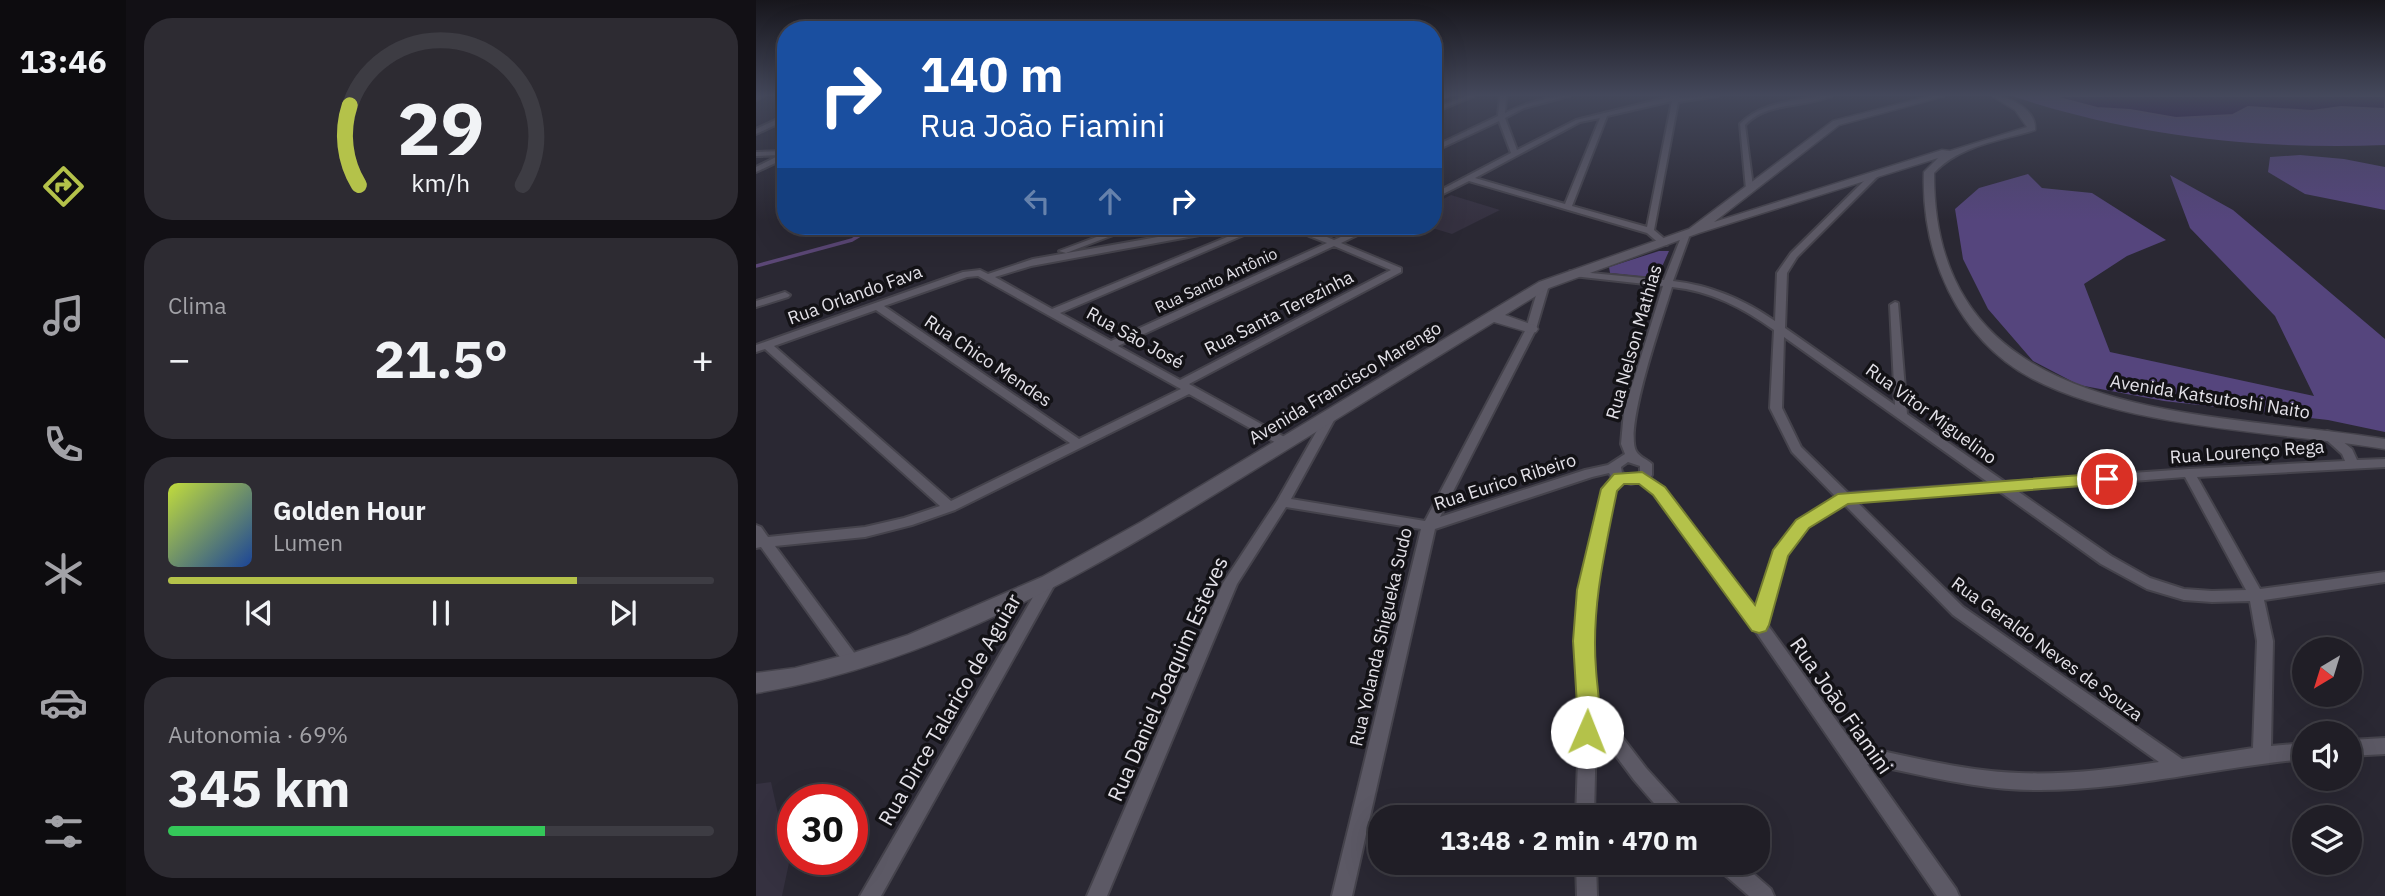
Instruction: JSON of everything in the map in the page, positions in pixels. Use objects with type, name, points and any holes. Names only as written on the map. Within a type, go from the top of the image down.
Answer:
[{"type":"main road","name":"Avenida Francisco Marengo","points":[[756,683],[796,677],[853,662],[966,621],[1049,582],[1148,527],[1544,285],[1689,234],[1815,138]]},
{"type":"main road","points":[[1689,234],[1878,173],[1915,165],[2000,138]]},
{"type":"main road","points":[[1931,200],[1942,172],[1957,160],[2018,138]]},
{"type":"main road","points":[[1929,173],[1938,162],[1974,146]]},
{"type":"main road","points":[[1915,165],[1929,173],[1942,172]]},
{"type":"main road","name":"Avenida Katsutoshi Naito","points":[[1929,173],[1935,238],[1961,304],[2000,351],[2025,368],[2059,384],[2128,406],[2385,444]]},
{"type":"main road","points":[[1491,317],[1510,320],[1531,329]]},
{"type":"street","points":[[1442,146],[1458,138]]},
{"type":"street","points":[[1509,138],[1514,153]]},
{"type":"street","points":[[1442,192],[1544,138]]},
{"type":"street","points":[[1568,207],[1595,138]]},
{"type":"street","points":[[1650,231],[1668,138]]},
{"type":"street","points":[[1743,138],[1749,187]]},
{"type":"street","points":[[756,154],[777,154]]},
{"type":"street","points":[[756,170],[777,159]]},
{"type":"street","name":"Rua Geraldo Neves de Souza","points":[[1878,173],[1787,262],[1782,272],[1776,408],[1796,449],[1958,611],[2180,766]]},
{"type":"street","points":[[1469,179],[1650,231],[1664,243]]},
{"type":"street","name":"Rua Nelson Mathias","points":[[1632,458],[1628,444],[1630,411],[1668,283],[1689,234]]},
{"type":"street","points":[[990,276],[1107,235]]},
{"type":"street","points":[[1025,264],[1183,235]]},
{"type":"street","points":[[1052,313],[1239,235]]},
{"type":"street","points":[[1315,235],[1394,266],[1398,270],[1393,274]]},
{"type":"street","name":"Rua Santo Antônio","points":[[1111,345],[1352,235]]},
{"type":"street","name":"Rua São José","points":[[966,274],[980,273],[990,276],[1284,442]]},
{"type":"street","name":"Rua Vitor Miguelino","points":[[1573,273],[1693,286],[1731,298],[2106,561],[2151,585],[2206,596],[2256,595],[2385,577]]},
{"type":"street","name":"Rua Orlando Fava","points":[[762,347],[966,274]]},
{"type":"street","name":"Rua Santa Terezinha","points":[[762,543],[865,532],[907,522],[950,507],[1079,444],[1393,274]]},
{"type":"street","name":"Rua Yolanda Shigueka Sudo","points":[[1342,896],[1429,526],[1531,329],[1544,285]]},
{"type":"street","points":[[756,304],[785,295]]},
{"type":"street","points":[[1895,305],[1901,415]]},
{"type":"street","name":"Rua Chico Mendes","points":[[877,306],[1079,444]]},
{"type":"street","points":[[762,347],[950,507]]},
{"type":"street","name":"Rua Daniel Joaquim Esteves","points":[[1097,896],[1230,583],[1283,502],[1332,413]]},
{"type":"street","points":[[2327,435],[2348,452],[2352,463]]},
{"type":"street","points":[[1586,805],[1588,705],[1583,641],[1587,590],[1609,489],[1621,460],[1632,458],[1646,464],[1647,472],[1642,478],[1632,480],[1617,473]]},
{"type":"street","name":"Rua Lourenço Rega","points":[[1759,625],[1779,555],[1803,524],[1844,498],[2189,473],[2385,463]]},
{"type":"street","name":"Rua Eurico Ribeiro","points":[[1283,502],[1429,526],[1589,473],[1617,473]]},
{"type":"street","points":[[2189,473],[2256,595],[2265,640],[2262,754]]},
{"type":"street","name":"Rua João Fiamini","points":[[1642,478],[1659,491],[1759,625],[1949,896]]},
{"type":"street","points":[[756,530],[762,543],[853,662]]},
{"type":"street","name":"Rua Dirce Talarico de Aguiar","points":[[870,896],[1049,582]]},
{"type":"street","points":[[1588,705],[1640,774],[1667,805]]},
{"type":"street","points":[[2362,747],[2385,746]]},
{"type":"street","points":[[1847,752],[1987,777],[2037,782],[2093,780],[2262,754],[2292,752]]},
{"type":"street","points":[[1586,875],[1587,896]]},
{"type":"street","points":[[1740,875],[1764,896]]},
{"type":"shaded area","points":[[2204,138],[2385,138],[2385,145],[2243,142]]},
{"type":"shaded area","points":[[2300,155],[2344,159],[2385,167],[2385,210],[2305,194],[2268,172],[2270,157]]},
{"type":"shaded area","points":[[2028,174],[2042,188],[2092,193],[2166,240],[2127,256],[2084,284],[2110,352],[2314,396],[2275,316],[2190,228],[2170,175],[2233,210],[2385,339],[2385,432],[2328,420],[2164,401],[2079,385],[2033,361],[1988,309],[1963,259],[1955,209],[1979,188]]},
{"type":"shaded area","points":[[1451,195],[1500,210],[1452,234],[1442,231],[1442,200]]},
{"type":"shaded area","points":[[1659,251],[1669,251],[1657,278],[1610,273],[1609,267]]},
{"type":"shaded area","points":[[771,782],[777,809],[777,875],[786,875],[782,896],[756,896],[756,784]]},
{"type":"waterway","points":[[756,266],[852,240],[860,235]]},
{"type":"route","points":[[1587,732],[1588,705],[1583,641],[1587,590],[1609,489],[1620,478],[1642,478],[1659,491],[1759,625],[1779,555],[1803,524],[1844,498],[2107,479]]}]
